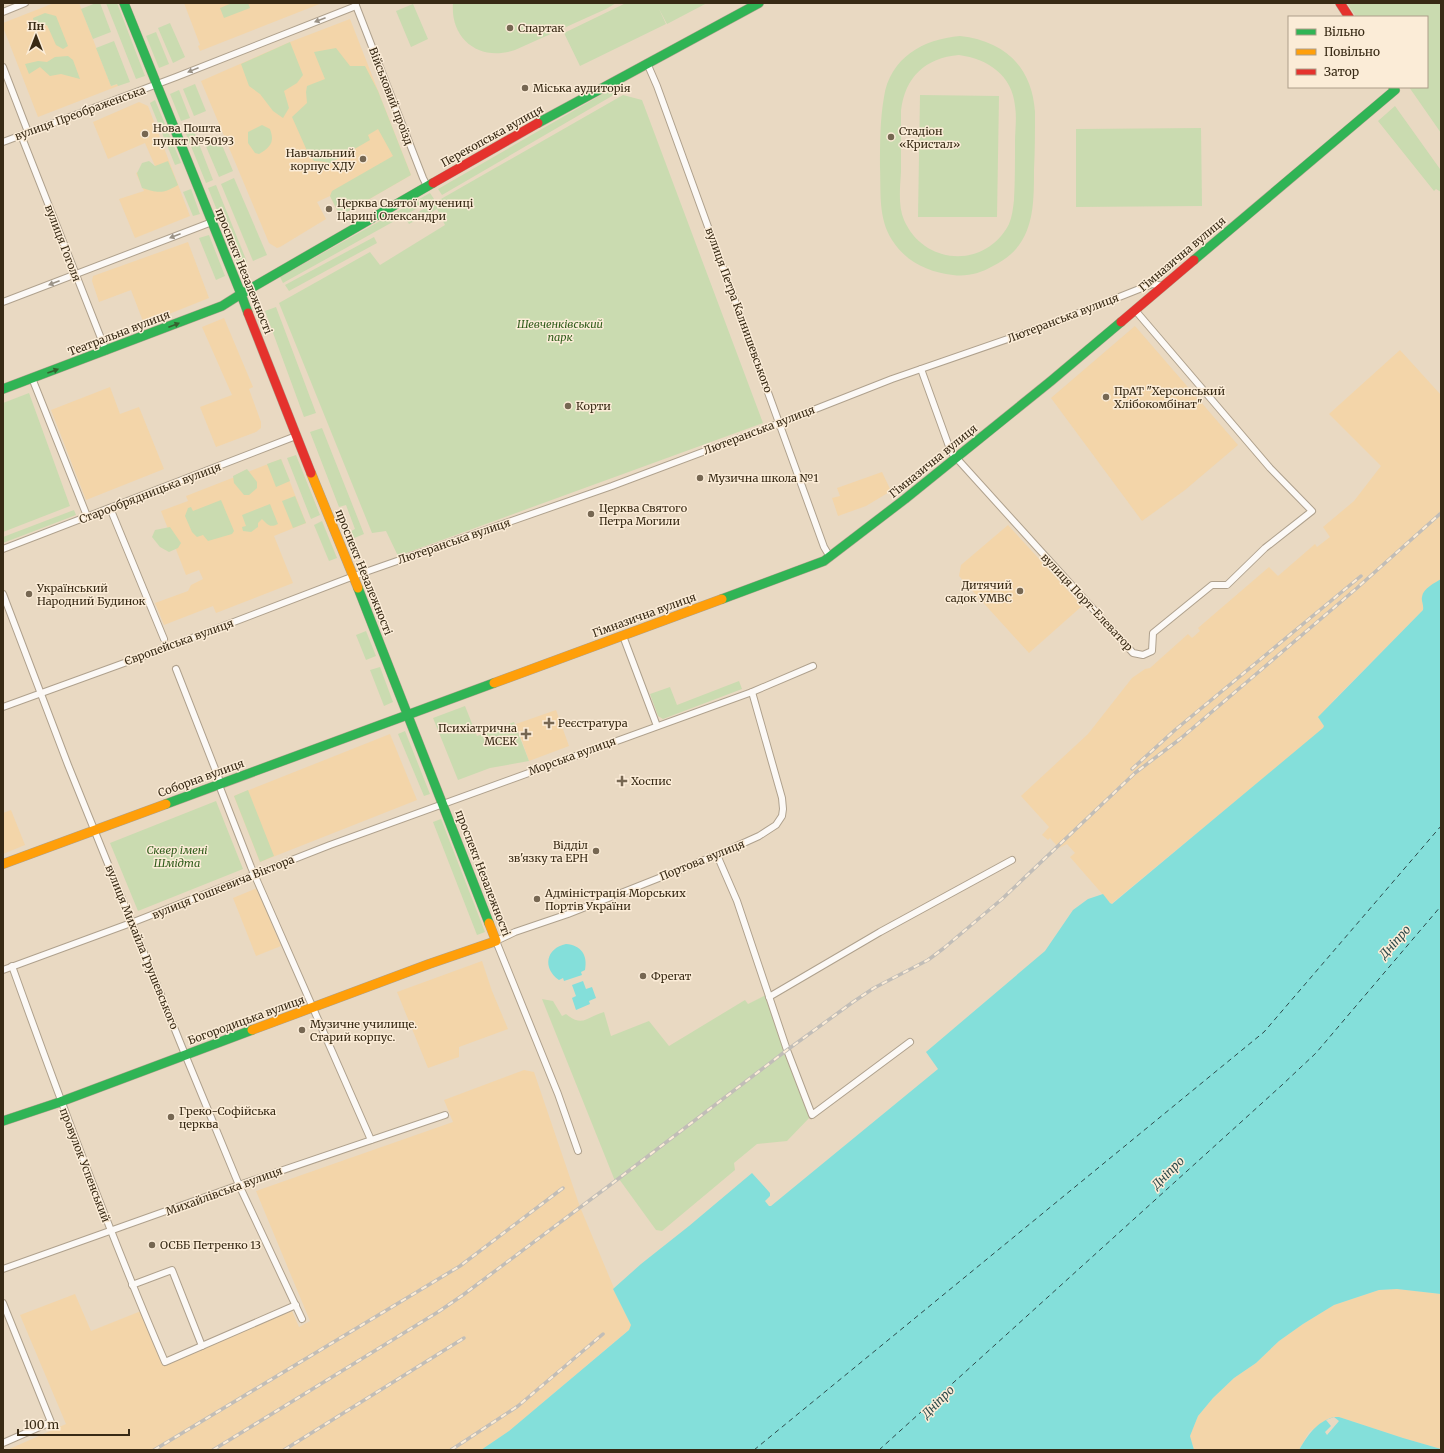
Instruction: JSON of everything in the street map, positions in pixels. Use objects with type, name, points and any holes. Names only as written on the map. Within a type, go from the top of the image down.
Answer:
[{"type":"street","points":[[3,12],[26,3]]},
{"type":"street","name":"проспект Незалежності","points":[[124,3],[241,294],[296,436],[354,576],[496,941],[558,1094],[578,1151]]},
{"type":"street","name":"Перекопська вулиця","points":[[241,294],[427,186],[647,63],[759,3]]},
{"type":"street","points":[[1340,3],[1348,16]]},
{"type":"street","name":"вулиця Преображенська","points":[[3,142],[157,84],[356,4]]},
{"type":"street","name":"Військовий проїзд","points":[[356,4],[422,178],[427,186]]},
{"type":"street","name":"вулиця Петра Калнишевського","points":[[647,63],[658,86],[824,547],[830,557]]},
{"type":"street","points":[[3,67],[28,132]]},
{"type":"street","name":"Гімназична вулиця","points":[[407,715],[824,561],[905,499],[955,457],[1051,381],[1394,88]]},
{"type":"street","name":"вулиця Гоголя","points":[[22,135],[106,351]]},
{"type":"street","points":[[3,302],[212,222]]},
{"type":"street","name":"Лютеранська вулиця","points":[[354,576],[560,505],[921,369],[1051,324],[1152,284],[1163,286]]},
{"type":"street","name":"Театральна вулиця","points":[[3,389],[222,306],[241,294]]},
{"type":"street","name":"вулиця Порт-Елеватор","points":[[921,369],[951,452],[1134,653],[1143,655],[1152,651],[1153,633],[1212,585],[1227,585],[1265,548],[1312,511],[1270,468],[1135,310]]},
{"type":"street","points":[[32,378],[87,516]]},
{"type":"street","name":"Старообрядницька вулиця","points":[[3,549],[296,436]]},
{"type":"street","points":[[110,508],[164,639]]},
{"type":"street","name":"Європейська вулиця","points":[[3,707],[177,644],[354,576]]},
{"type":"street","name":"вулиця Михайла Грушевського","points":[[3,594],[131,923],[239,1185],[302,1318]]},
{"type":"street","points":[[623,636],[657,726]]},
{"type":"street","name":"Морська вулиця","points":[[443,804],[752,692],[813,666]]},
{"type":"street","points":[[176,669],[254,874],[312,1009],[317,1016],[371,1140]]},
{"type":"street","name":"Портова вулиця","points":[[496,941],[515,932],[568,914],[717,855],[759,836],[776,825],[782,816],[782,798],[752,692]]},
{"type":"street","name":"Соборна вулиця","points":[[3,864],[407,715]]},
{"type":"street","name":"вулиця Гошкевича Віктора","points":[[3,970],[131,923],[254,874],[443,804]]},
{"type":"street","points":[[717,855],[737,901],[786,1050],[812,1114],[910,1042]]},
{"type":"street","points":[[769,997],[880,932],[1012,860]]},
{"type":"street","name":"Богородицька вулиця","points":[[3,1121],[60,1102],[185,1054],[312,1009],[429,964],[496,941]]},
{"type":"street","name":"провулок Успенський","points":[[12,966],[60,1102],[132,1285],[165,1362],[202,1346]]},
{"type":"street","name":"Михайлівська вулиця","points":[[3,1269],[445,1114]]},
{"type":"street","points":[[132,1285],[172,1270],[202,1346],[296,1305]]},
{"type":"street","points":[[3,1303],[51,1422],[3,1443]]},
{"type":"shaded area","points":[[54,3],[79,3],[111,86],[118,84],[118,86],[38,117],[3,27],[3,23]]},
{"type":"shaded area","points":[[184,3],[322,3],[200,51],[198,46],[200,45]]},
{"type":"shaded area","points":[[350,19],[411,175],[340,216],[330,196],[317,202],[326,219],[277,248],[269,243],[201,81],[290,42]]},
{"type":"shaded area","points":[[139,102],[148,106],[190,216],[135,238],[119,199],[144,191],[136,173],[155,166],[145,143],[108,159],[93,122]]},
{"type":"shaded area","points":[[188,242],[209,298],[144,324],[131,290],[99,302],[92,281],[93,276]]},
{"type":"shaded area","points":[[224,318],[253,387],[249,389],[261,422],[261,428],[256,432],[216,447],[200,407],[232,395],[202,327]]},
{"type":"shaded area","points":[[1135,326],[1238,445],[1185,490],[1142,521],[1051,398]]},
{"type":"shaded area","points":[[1400,350],[1441,395],[1441,579],[1429,587],[1422,597],[1424,605],[1423,610],[1333,701],[1319,719],[1324,728],[1111,904],[1070,857],[1075,853],[1067,844],[1059,848],[1050,838],[1048,840],[1042,835],[1049,827],[1021,796],[1088,734],[1132,678],[1145,669],[1150,668],[1188,634],[1192,638],[1200,631],[1198,628],[1269,567],[1278,576],[1315,544],[1317,547],[1330,537],[1323,527],[1354,501],[1381,466],[1329,414]]},
{"type":"shaded area","points":[[110,387],[120,414],[139,407],[164,469],[86,500],[51,410]]},
{"type":"shaded area","points":[[281,459],[306,523],[274,536],[293,583],[216,613],[213,606],[164,625],[155,603],[188,591],[191,585],[203,579],[199,570],[186,575],[161,511],[188,501],[186,496]]},
{"type":"shaded area","points":[[882,472],[891,491],[866,506],[838,516],[832,498],[840,496],[837,488]]},
{"type":"shaded area","name":"Дитячий садок УМВС","points":[[1008,525],[1082,606],[1029,653],[959,576],[961,565]]},
{"type":"shaded area","points":[[556,710],[569,746],[529,761],[516,724]]},
{"type":"shaded area","points":[[390,734],[417,800],[260,862],[234,796]]},
{"type":"shaded area","points":[[11,810],[25,845],[3,854],[3,813]]},
{"type":"shaded area","points":[[257,888],[281,946],[256,956],[233,898]]},
{"type":"shaded area","points":[[482,961],[492,991],[508,1029],[459,1047],[459,1057],[428,1068],[397,992]]},
{"type":"shaded area","points":[[524,1070],[534,1072],[580,1207],[614,1288],[613,1289],[631,1325],[631,1328],[509,1431],[481,1450],[7,1450],[66,1424],[20,1315],[75,1294],[91,1331],[141,1311],[163,1365],[292,1311],[299,1327],[310,1321],[256,1191],[453,1122],[444,1100]]},
{"type":"shaded area","points":[[1397,1289],[1441,1294],[1441,1449],[1339,1417],[1329,1418],[1309,1432],[1299,1450],[1194,1450],[1190,1436],[1198,1416],[1213,1398],[1234,1378],[1256,1363],[1279,1341],[1334,1305],[1379,1290]]},
{"type":"green space","points":[[96,3],[100,3],[111,32],[93,39],[81,9]]},
{"type":"green space","points":[[106,3],[117,3],[145,76],[136,79]]},
{"type":"green space","points":[[232,3],[248,3],[250,8],[224,18],[220,8]]},
{"type":"green space","name":"Спартак","points":[[453,3],[616,3],[606,9],[515,50],[502,53],[490,53],[479,50],[470,45],[462,37],[456,28],[453,16]]},
{"type":"green space","points":[[626,3],[707,3],[667,24],[659,9],[666,24],[580,66],[564,33]]},
{"type":"green space","points":[[1347,3],[1441,3],[1441,133],[1410,88],[1428,88],[1428,16],[1355,16]]},
{"type":"green space","points":[[413,4],[428,39],[411,47],[396,11]]},
{"type":"green space","points":[[45,13],[56,16],[68,46],[63,49],[56,45],[47,25],[35,28],[33,18]]},
{"type":"green space","points":[[170,23],[185,57],[173,63],[158,28]]},
{"type":"green space","points":[[156,32],[169,64],[159,68],[146,36]]},
{"type":"green space","name":"Стадіон «Кристал»","points":[[960,36],[976,39],[1002,50],[1013,59],[1022,69],[1028,81],[1033,96],[1035,112],[1033,199],[1029,225],[1017,248],[1007,258],[984,271],[974,274],[944,274],[918,265],[904,254],[892,240],[884,223],[882,214],[880,132],[887,83],[893,71],[910,53],[933,41]],"holes":[[[959,55],[980,60],[997,70],[1004,77],[1013,95],[1016,115],[1014,200],[1012,216],[1009,224],[999,239],[986,249],[971,255],[955,256],[940,253],[926,246],[913,235],[902,215],[900,197],[901,111],[907,88],[919,71],[936,60]]]},
{"type":"green space","points":[[114,41],[130,82],[118,86],[117,84],[111,86],[96,48]]},
{"type":"green space","points":[[290,42],[303,75],[297,83],[284,91],[289,108],[283,118],[273,111],[260,94],[249,86],[241,64]]},
{"type":"green space","points":[[336,48],[350,66],[365,66],[378,91],[411,175],[340,216],[330,196],[332,191],[393,156],[378,129],[368,135],[370,140],[327,165],[326,162],[314,161],[308,153],[292,117],[307,103],[307,86],[325,79],[314,52]]},
{"type":"green space","points":[[68,56],[73,60],[80,79],[61,74],[50,76],[40,67],[29,74],[25,64],[38,61],[47,62],[55,57]]},
{"type":"green space","points":[[195,84],[206,111],[194,116],[183,89]]},
{"type":"green space","points":[[620,84],[624,89],[442,195],[438,189]]},
{"type":"green space","points":[[179,90],[190,118],[181,121],[170,94]]},
{"type":"green space","name":"Шевченківський парк","points":[[623,95],[642,100],[763,423],[398,556],[386,531],[372,533],[279,303],[370,252],[380,265],[445,225],[437,209],[409,224],[406,219]]},
{"type":"green space","points":[[920,95],[999,96],[997,217],[918,217]]},
{"type":"green space","points":[[155,100],[181,163],[175,165],[150,103]]},
{"type":"green space","points":[[1395,106],[1440,169],[1441,192],[1436,189],[1434,191],[1378,121]]},
{"type":"green space","points":[[262,125],[270,129],[272,141],[269,147],[259,154],[255,153],[248,143],[248,132]]},
{"type":"green space","points":[[192,126],[213,180],[206,183],[184,129]]},
{"type":"green space","points":[[1201,128],[1202,206],[1076,207],[1076,129]]},
{"type":"green space","points":[[489,136],[490,140],[444,167],[442,163]]},
{"type":"green space","points":[[219,138],[233,171],[219,177],[205,144]]},
{"type":"green space","points":[[149,161],[155,166],[168,161],[178,185],[160,192],[142,188],[137,173],[142,163]]},
{"type":"green space","points":[[234,178],[267,255],[253,261],[221,184]]},
{"type":"green space","points":[[216,185],[247,262],[239,265],[208,188]]},
{"type":"green space","points":[[191,189],[200,214],[193,216],[183,192]]},
{"type":"green space","points":[[430,193],[434,199],[283,283],[280,277]]},
{"type":"green space","points":[[209,235],[225,276],[216,280],[199,238]]},
{"type":"green space","points":[[374,237],[377,243],[289,291],[285,285]]},
{"type":"green space","points":[[276,307],[316,413],[304,417],[265,311]]},
{"type":"green space","points":[[29,393],[70,506],[3,532],[3,403]]},
{"type":"green space","points":[[322,428],[364,534],[352,539],[349,532],[355,529],[346,505],[339,507],[310,432]]},
{"type":"green space","points":[[296,455],[320,515],[311,519],[287,458]]},
{"type":"green space","points":[[281,459],[290,481],[276,487],[267,464]]},
{"type":"green space","points":[[247,469],[257,482],[257,488],[249,495],[244,495],[234,483],[233,476]]},
{"type":"green space","points":[[295,496],[306,523],[293,528],[282,501]]},
{"type":"green space","points":[[221,500],[234,531],[232,534],[208,541],[203,535],[197,537],[192,532],[185,516],[188,508],[191,507],[193,511]]},
{"type":"green space","points":[[270,504],[278,524],[273,526],[269,525],[262,519],[258,523],[258,527],[251,532],[243,531],[242,527],[246,526],[242,515]]},
{"type":"green space","points":[[74,510],[76,515],[3,543],[3,537]]},
{"type":"green space","points":[[322,521],[337,558],[329,561],[314,525]]},
{"type":"green space","points":[[170,527],[181,543],[178,548],[169,552],[160,547],[152,537],[155,530]]},
{"type":"green space","points":[[366,631],[376,656],[366,660],[356,635]]},
{"type":"green space","points":[[380,667],[393,702],[384,706],[370,670]]},
{"type":"green space","points":[[739,681],[742,689],[663,719],[658,716],[650,694],[670,687],[677,705]]},
{"type":"green space","points":[[465,706],[477,736],[514,722],[529,761],[490,768],[458,780],[433,718]]},
{"type":"green space","points":[[405,731],[430,794],[424,796],[398,734]]},
{"type":"green space","points":[[248,790],[274,856],[260,862],[234,796]]},
{"type":"green space","name":"Сквер імені Шмідта","points":[[216,801],[243,869],[138,911],[110,843]]},
{"type":"green space","points":[[441,819],[485,932],[477,935],[433,822]]},
{"type":"green space","points":[[768,994],[812,1115],[787,1141],[757,1144],[734,1163],[735,1170],[662,1231],[656,1230],[619,1179],[615,1181],[542,999],[553,1001],[562,1016],[566,1014],[581,1021],[604,1012],[611,1036],[649,1021],[669,1046],[745,1000],[748,1004]]},
{"type":"water","name":"Дніпро","points":[[1441,579],[1441,1294],[1397,1289],[1379,1290],[1334,1305],[1303,1324],[1279,1341],[1256,1363],[1234,1378],[1213,1398],[1198,1416],[1190,1436],[1194,1450],[481,1450],[509,1431],[629,1330],[631,1325],[613,1289],[641,1264],[752,1173],[770,1193],[770,1196],[765,1201],[769,1206],[771,1206],[938,1069],[926,1052],[1045,951],[1073,910],[1088,899],[1103,894],[1112,904],[1323,728],[1324,726],[1318,717],[1423,610],[1423,594],[1430,586]]},
{"type":"water","points":[[566,944],[576,946],[582,952],[586,965],[585,970],[581,972],[582,975],[564,981],[563,978],[559,980],[554,975],[548,964],[554,950],[559,946]]},
{"type":"water","points":[[583,981],[586,989],[592,987],[596,998],[589,1001],[590,1004],[576,1010],[572,998],[576,996],[572,985]]},
{"type":"water","points":[[1334,1417],[1339,1417],[1441,1450],[1299,1450],[1309,1434],[1317,1426]]},
{"type":"pier","points":[[1334,1417],[1339,1421],[1327,1435],[1325,1432],[1331,1426],[1326,1420]]},
{"type":"ferry route","points":[[754,1450],[1264,1032],[1441,826]]},
{"type":"ferry route","points":[[879,1450],[1316,1053],[1441,906]]},
{"type":"railway","points":[[213,1450],[438,1312],[463,1295],[787,1050],[853,1002],[874,988],[928,960],[944,948],[1002,899],[1135,773],[1180,739],[1357,588],[1441,513]]},
{"type":"railway","points":[[1132,769],[1175,730],[1361,576]]},
{"type":"railway","points":[[154,1450],[460,1266],[563,1188]]},
{"type":"railway","points":[[451,1450],[518,1406],[603,1334]]},
{"type":"railway","points":[[284,1450],[464,1338]]},
{"type":"traffic: fast","points":[[124,3],[241,294],[433,183]]},
{"type":"traffic: fast","points":[[538,123],[759,3]]},
{"type":"traffic: fast","points":[[1194,260],[1395,90],[1394,88]]},
{"type":"traffic: fast","points":[[3,389],[222,306],[241,294],[248,313]]},
{"type":"traffic: fast","points":[[722,599],[824,561],[905,499],[1051,381],[1121,322]]},
{"type":"traffic: fast","points":[[358,588],[489,923]]},
{"type":"traffic: fast","points":[[166,804],[494,683]]},
{"type":"traffic: fast","points":[[3,1121],[60,1102],[252,1030]]},
{"type":"traffic: slow","points":[[311,473],[358,588]]},
{"type":"traffic: slow","points":[[494,683],[722,599]]},
{"type":"traffic: slow","points":[[3,864],[166,804]]},
{"type":"traffic: slow","points":[[252,1030],[429,964],[496,941],[489,923]]},
{"type":"traffic: jam","points":[[1340,3],[1348,16]]},
{"type":"traffic: jam","points":[[433,183],[538,123]]},
{"type":"traffic: jam","points":[[1121,322],[1194,260]]},
{"type":"traffic: jam","points":[[248,313],[311,473]]},
{"type":"place","name":"Спартак","points":[[510,28]]},
{"type":"place","name":"Міська аудиторія","points":[[525,88]]},
{"type":"place","name":"Нова Пошта пункт №50193","points":[[145,134]]},
{"type":"place","name":"Стадіон «Кристал»","points":[[891,137]]},
{"type":"place","name":"Навчальний корпус ХДУ","points":[[363,159]]},
{"type":"place","name":"Церква Святої мучениці Цариці Олександри","points":[[329,209]]},
{"type":"place","name":"ПрАТ \"Херсонський Хлібокомбінат\"","points":[[1106,397]]},
{"type":"place","name":"Корти","points":[[568,406]]},
{"type":"place","name":"Музична школа №1","points":[[700,478]]},
{"type":"place","name":"Церква Святого Петра Могили","points":[[591,514]]},
{"type":"place","name":"Дитячий садок УМВС","points":[[1020,591]]},
{"type":"place","name":"Український Народний Будинок","points":[[29,594]]},
{"type":"place","name":"Реєстратура","points":[[549,723]]},
{"type":"place","name":"Психіатрична МСЕК","points":[[526,734]]},
{"type":"place","name":"Хоспис","points":[[622,781]]},
{"type":"place","name":"Відділ зв'язку та ЕРН","points":[[596,851]]},
{"type":"place","name":"Адміністрація Морських Портів України","points":[[537,899]]},
{"type":"place","name":"Фрегат","points":[[643,976]]},
{"type":"place","name":"Музичне училище. Старий корпус.","points":[[302,1030]]},
{"type":"place","name":"Греко-Софійська церква","points":[[171,1117]]},
{"type":"place","name":"ОСББ Петренко 13","points":[[152,1245]]}]
